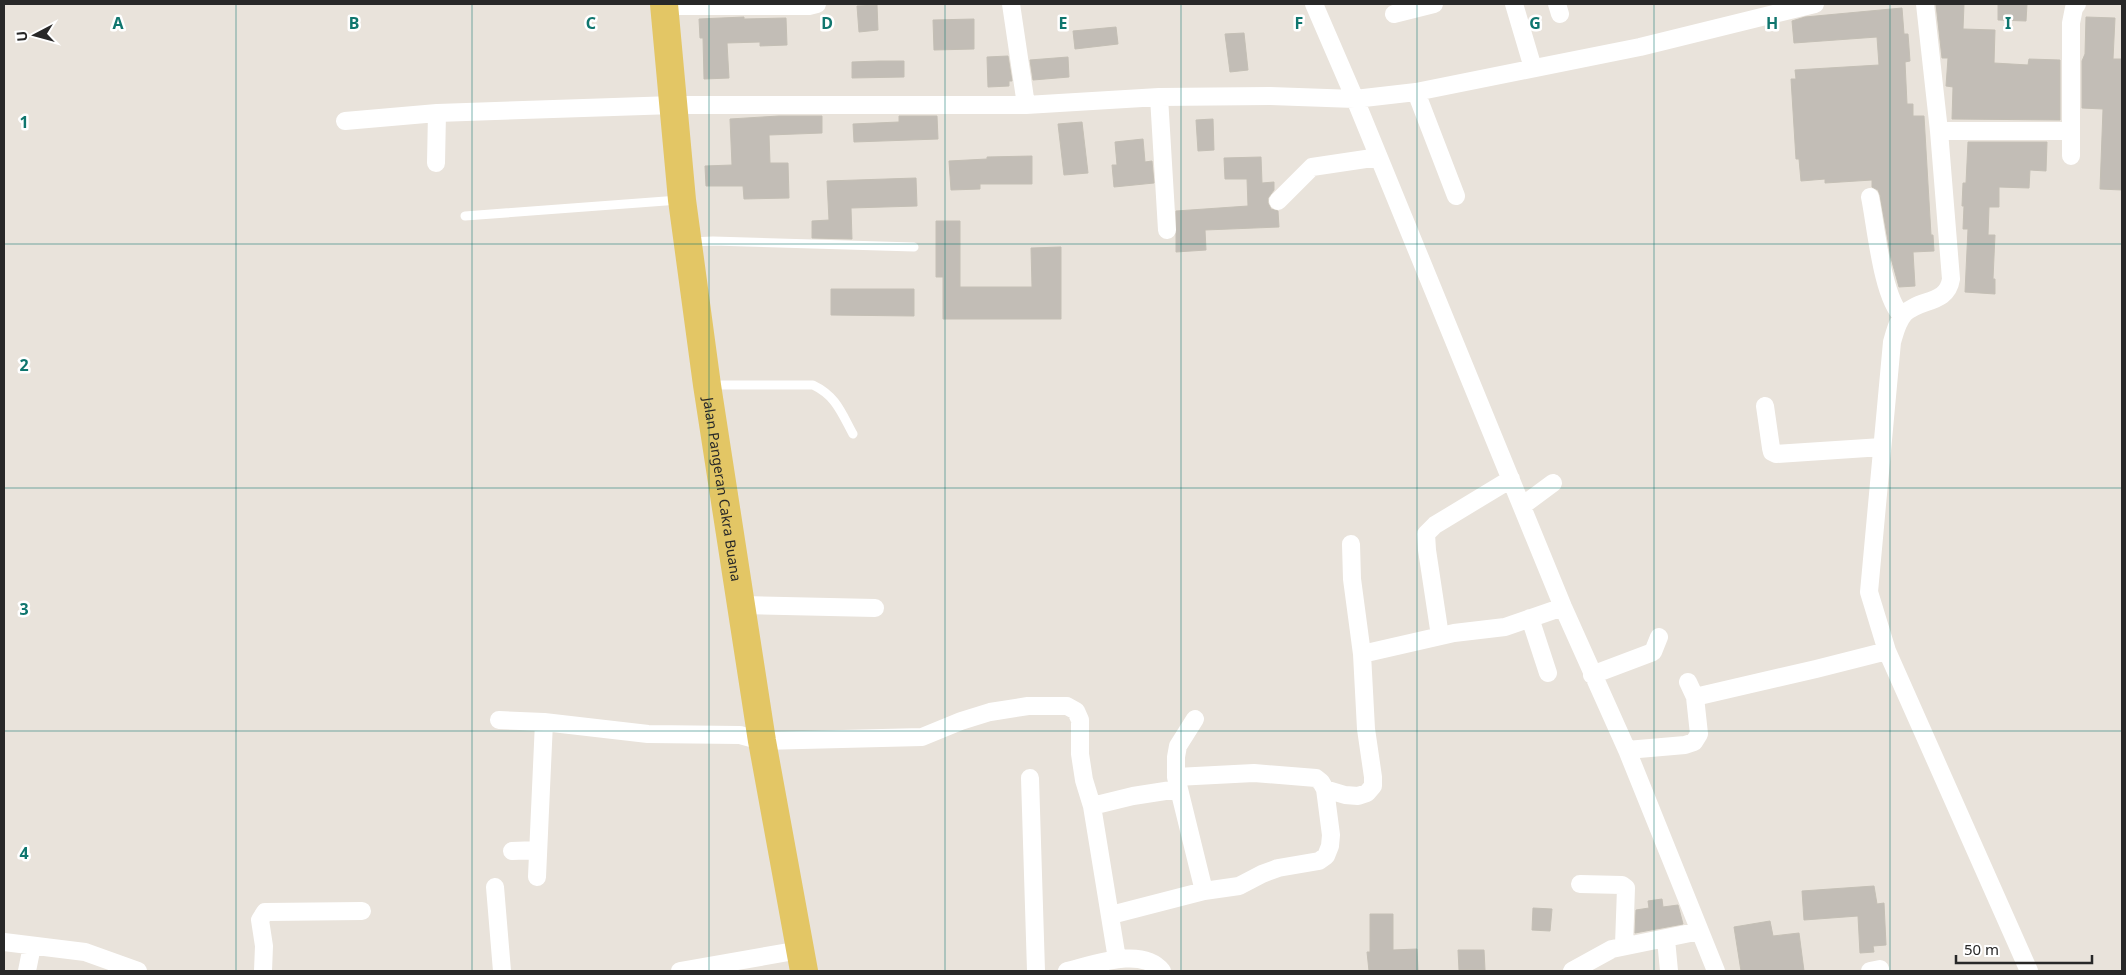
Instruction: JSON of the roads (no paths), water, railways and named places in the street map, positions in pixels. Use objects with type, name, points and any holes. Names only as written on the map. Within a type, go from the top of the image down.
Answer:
[{"type":"main road","name":"Jalan Pangeran Cakra Buana","points":[[664,5],[682,200],[707,385],[762,741],[802,960]]},
{"type":"street","points":[[664,5],[809,6],[817,4]]},
{"type":"street","points":[[1011,4],[1026,105]]},
{"type":"street","points":[[1314,4],[1379,157],[1563,606],[1592,675],[1627,750],[1716,971]]},
{"type":"street","points":[[1394,14],[1434,4]]},
{"type":"street","points":[[1514,4],[1533,68]]},
{"type":"street","points":[[345,121],[437,113],[674,105],[1026,105],[1159,98],[1270,96],[1355,99],[1416,92],[1640,48],[1753,12],[1815,4]]},
{"type":"street","points":[[1926,4],[1939,131],[1950,286],[1942,296],[1915,306],[1902,316],[1892,342],[1869,592],[1887,650],[2029,971]]},
{"type":"street","points":[[2071,156],[2071,23],[2074,8],[2077,4]]},
{"type":"street","points":[[1416,92],[1456,196]]},
{"type":"street","points":[[1159,98],[1168,230]]},
{"type":"street","points":[[436,162],[437,113]]},
{"type":"street","points":[[1939,131],[2071,131]]},
{"type":"street","points":[[1278,201],[1312,167],[1379,157]]},
{"type":"street","points":[[1870,196],[1887,290],[1895,309],[1902,316]]},
{"type":"street","points":[[1765,406],[1771,448],[1772,452],[1776,454],[1882,447]]},
{"type":"street","points":[[1440,636],[1426,550],[1426,534],[1435,525],[1511,479]]},
{"type":"street","points":[[1522,506],[1554,483]]},
{"type":"street","points":[[1326,789],[1344,795],[1358,796],[1367,793],[1373,786],[1366,728],[1362,654],[1352,579],[1351,544]]},
{"type":"street","points":[[741,605],[875,608]]},
{"type":"street","points":[[1362,654],[1440,636],[1504,627],[1563,606]]},
{"type":"street","points":[[1530,618],[1548,673]]},
{"type":"street","points":[[1592,675],[1653,652],[1659,637]]},
{"type":"street","points":[[1627,750],[1685,745],[1694,742],[1699,734],[1691,690],[1816,670],[1887,650]]},
{"type":"street","points":[[499,720],[544,722],[648,734],[740,735],[762,741],[922,737],[961,721],[990,712],[1028,706],[1067,706],[1076,711],[1080,720],[1080,754],[1084,780],[1092,806],[1117,959]]},
{"type":"street","points":[[1195,719],[1178,746],[1176,757],[1177,783],[1204,891]]},
{"type":"street","points":[[537,877],[544,722]]},
{"type":"street","points":[[1092,806],[1177,783],[1254,773],[1316,778],[1326,789],[1332,835],[1326,856],[1319,861],[1278,868],[1239,886],[1204,891],[1111,915]]},
{"type":"street","points":[[1030,778],[1036,971]]},
{"type":"street","points":[[512,851],[538,850]]},
{"type":"street","points":[[1580,884],[1622,886],[1626,888],[1624,945]]},
{"type":"street","points":[[495,887],[502,971]]},
{"type":"street","points":[[263,971],[264,946],[260,920],[265,912],[362,911]]},
{"type":"street","points":[[1572,971],[1612,949],[1624,945],[1666,939],[1700,931]]},
{"type":"street","points":[[1666,939],[1669,971]]},
{"type":"street","points":[[4,942],[84,952],[138,971]]},
{"type":"street","points":[[27,971],[32,946]]},
{"type":"street","points":[[1067,971],[1117,959],[1139,959],[1152,962],[1162,971]]},
{"type":"street","points":[[680,971],[802,960]]},
{"type":"lane","points":[[465,216],[682,200]]},
{"type":"lane","points":[[687,242],[713,241],[914,247]]},
{"type":"lane","points":[[707,385],[813,385],[823,390],[834,400],[852,434]]}]
